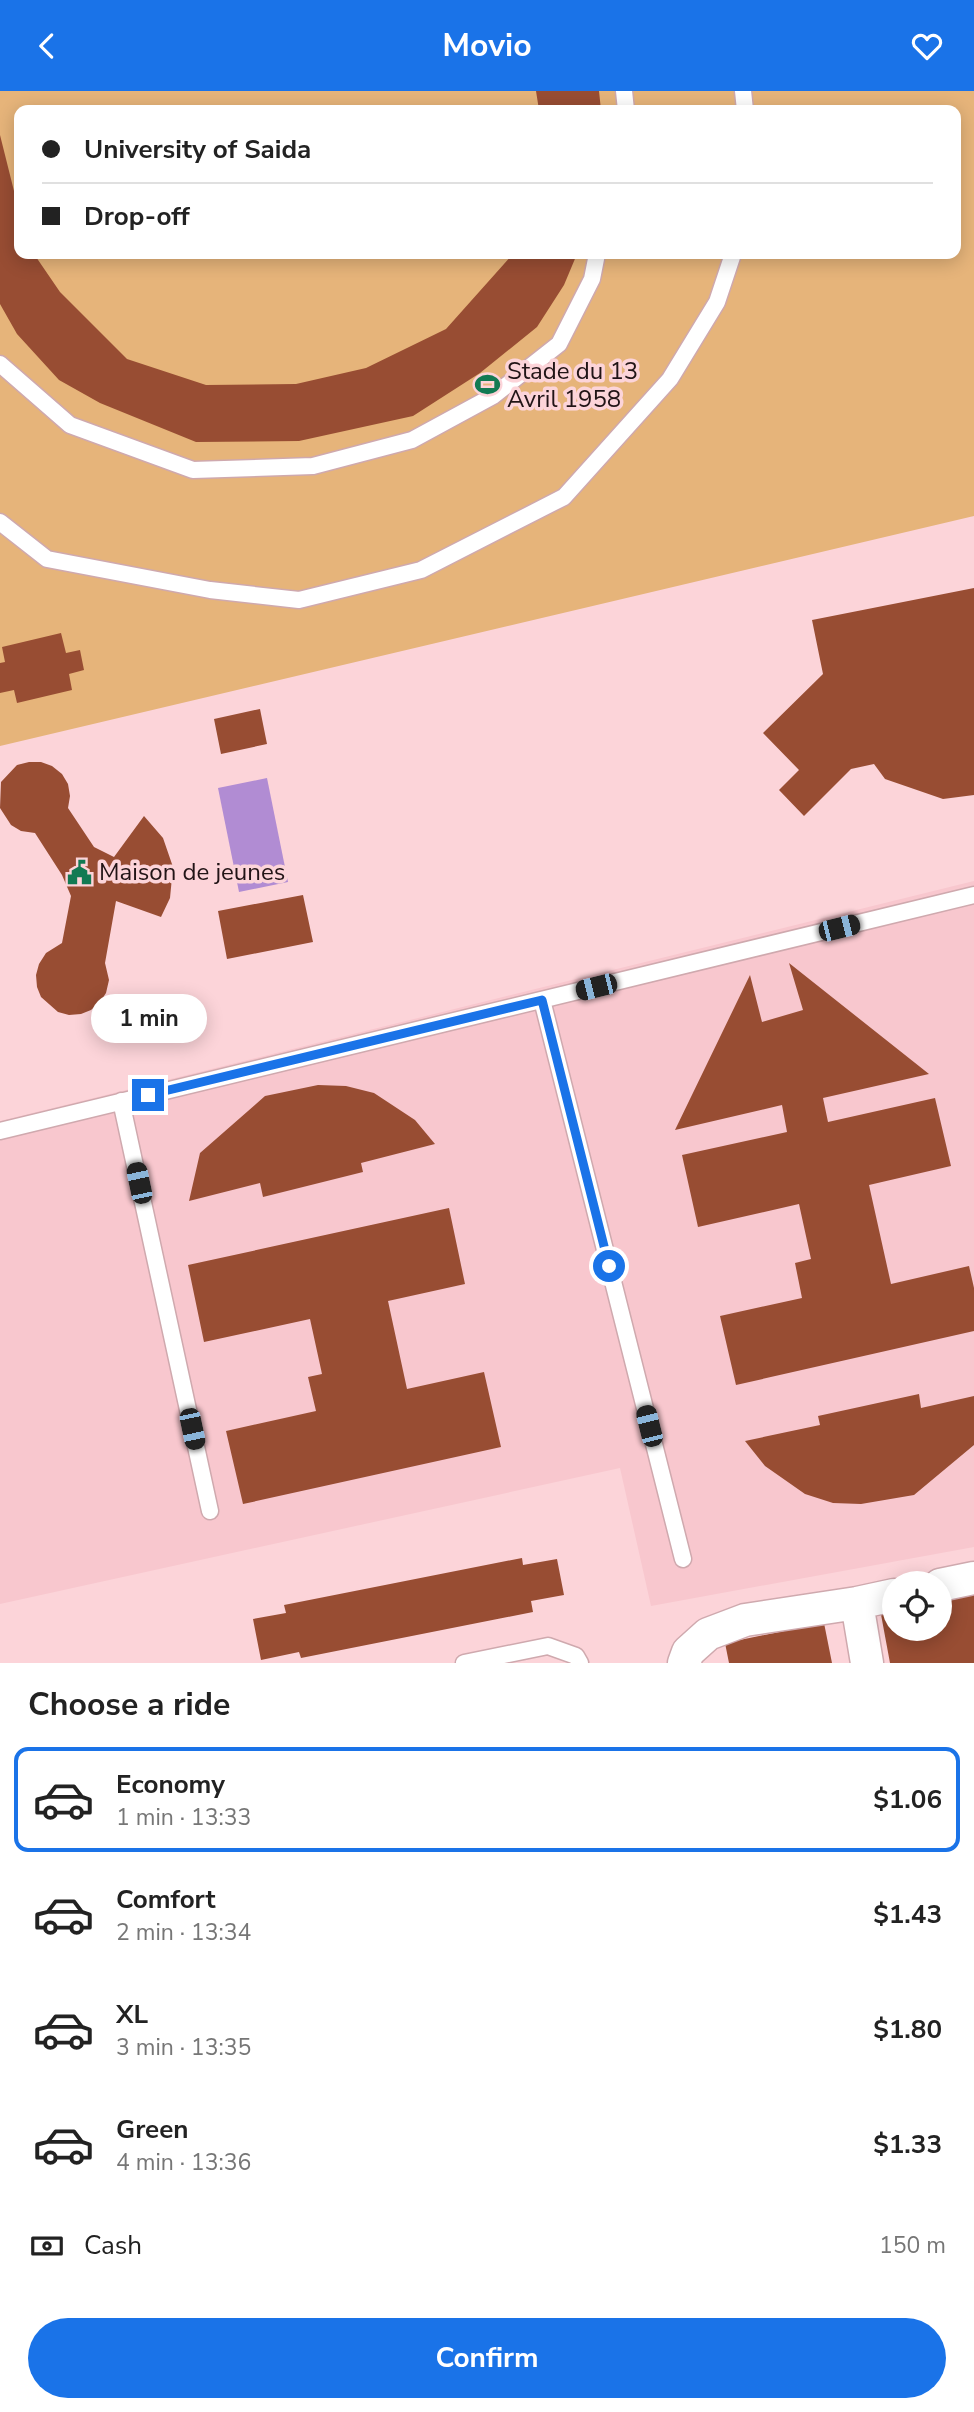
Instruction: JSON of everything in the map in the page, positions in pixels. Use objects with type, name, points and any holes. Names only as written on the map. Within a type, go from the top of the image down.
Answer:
[{"type":"street","points":[[952,1583],[974,1578]]},
{"type":"street","points":[[684,1663],[688,1652],[708,1634],[746,1620],[882,1598]]},
{"type":"street","points":[[857,1603],[866,1663]]},
{"type":"lane","points":[[0,365],[70,425],[193,471],[313,466],[412,440],[493,396],[559,344],[592,279],[596,259]]},
{"type":"lane","points":[[0,522],[47,559],[210,590],[299,600],[421,570],[564,497],[670,379],[717,302],[731,259]]},
{"type":"lane","points":[[0,1131],[974,895]]},
{"type":"lane","points":[[542,1000],[683,1559]]},
{"type":"lane","points":[[121,1101],[210,1511]]},
{"type":"lane","points":[[464,1663],[548,1646],[576,1656],[580,1663]]},
{"type":"shaded area","name":"Stade du 13 Avril 1958","points":[[0,91],[974,91],[974,516],[0,746]]},
{"type":"shaded area","points":[[267,778],[288,882],[239,892],[218,788]]},
{"type":"shaded area","points":[[974,881],[974,1547],[651,1606],[620,1468],[0,1604],[0,1121]]},
{"type":"building","points":[[536,91],[599,91],[600,105],[538,105]]},
{"type":"building","points":[[0,135],[14,191],[14,259],[37,259],[60,292],[127,359],[206,385],[296,384],[366,368],[446,329],[509,259],[575,259],[564,285],[537,327],[480,373],[413,416],[299,441],[196,442],[100,403],[59,380],[17,334],[0,304]]},
{"type":"building","points":[[974,588],[974,795],[943,799],[885,779],[874,764],[851,769],[804,816],[779,790],[799,770],[763,733],[823,674],[812,620]]},
{"type":"building","points":[[61,633],[66,653],[80,650],[84,670],[69,674],[72,690],[17,703],[14,690],[0,693],[0,663],[5,662],[2,647]]},
{"type":"building","points":[[260,709],[267,744],[221,754],[214,719]]},
{"type":"building","points":[[29,762],[52,766],[62,774],[68,784],[68,808],[94,847],[114,857],[144,816],[163,838],[173,867],[170,898],[161,917],[116,901],[105,963],[109,980],[106,993],[91,1010],[81,1014],[58,1012],[41,997],[37,987],[39,964],[46,953],[62,943],[71,896],[62,875],[35,833],[21,831],[11,825],[0,808],[1,782],[17,765]]},
{"type":"building","points":[[303,895],[313,942],[227,959],[218,911]]},
{"type":"building","points":[[789,963],[929,1074],[823,1098],[828,1122],[935,1098],[951,1166],[869,1185],[891,1284],[969,1266],[974,1288],[974,1331],[736,1385],[720,1316],[802,1298],[795,1263],[811,1259],[799,1204],[698,1227],[682,1155],[787,1132],[782,1105],[675,1130],[750,975],[762,1022],[803,1010]]},
{"type":"building","points":[[318,1085],[346,1086],[374,1093],[415,1120],[435,1144],[361,1163],[363,1172],[263,1197],[260,1183],[189,1201],[200,1153],[265,1096]]},
{"type":"building","points":[[449,1208],[465,1284],[388,1301],[407,1389],[484,1372],[501,1447],[243,1504],[226,1431],[316,1411],[308,1377],[322,1374],[310,1319],[204,1342],[188,1265]]},
{"type":"building","points":[[919,1394],[921,1408],[974,1396],[974,1445],[914,1495],[861,1504],[833,1503],[805,1494],[765,1466],[745,1441],[820,1425],[818,1416]]},
{"type":"building","points":[[522,1558],[523,1565],[557,1559],[564,1595],[531,1601],[533,1612],[301,1658],[299,1652],[261,1660],[253,1619],[286,1613],[284,1605]]},
{"type":"building","points":[[974,1591],[974,1663],[890,1663],[886,1641],[952,1641],[952,1596]]},
{"type":"building","points":[[824,1623],[832,1663],[729,1663],[725,1643]]},
{"type":"place","name":"Stade du 13 Avril 1958","points":[[487,385]]},
{"type":"place","name":"Maison de jeunes","points":[[79,872]]},
{"type":"route","points":[[148,1095],[542,1000],[609,1266]]}]
